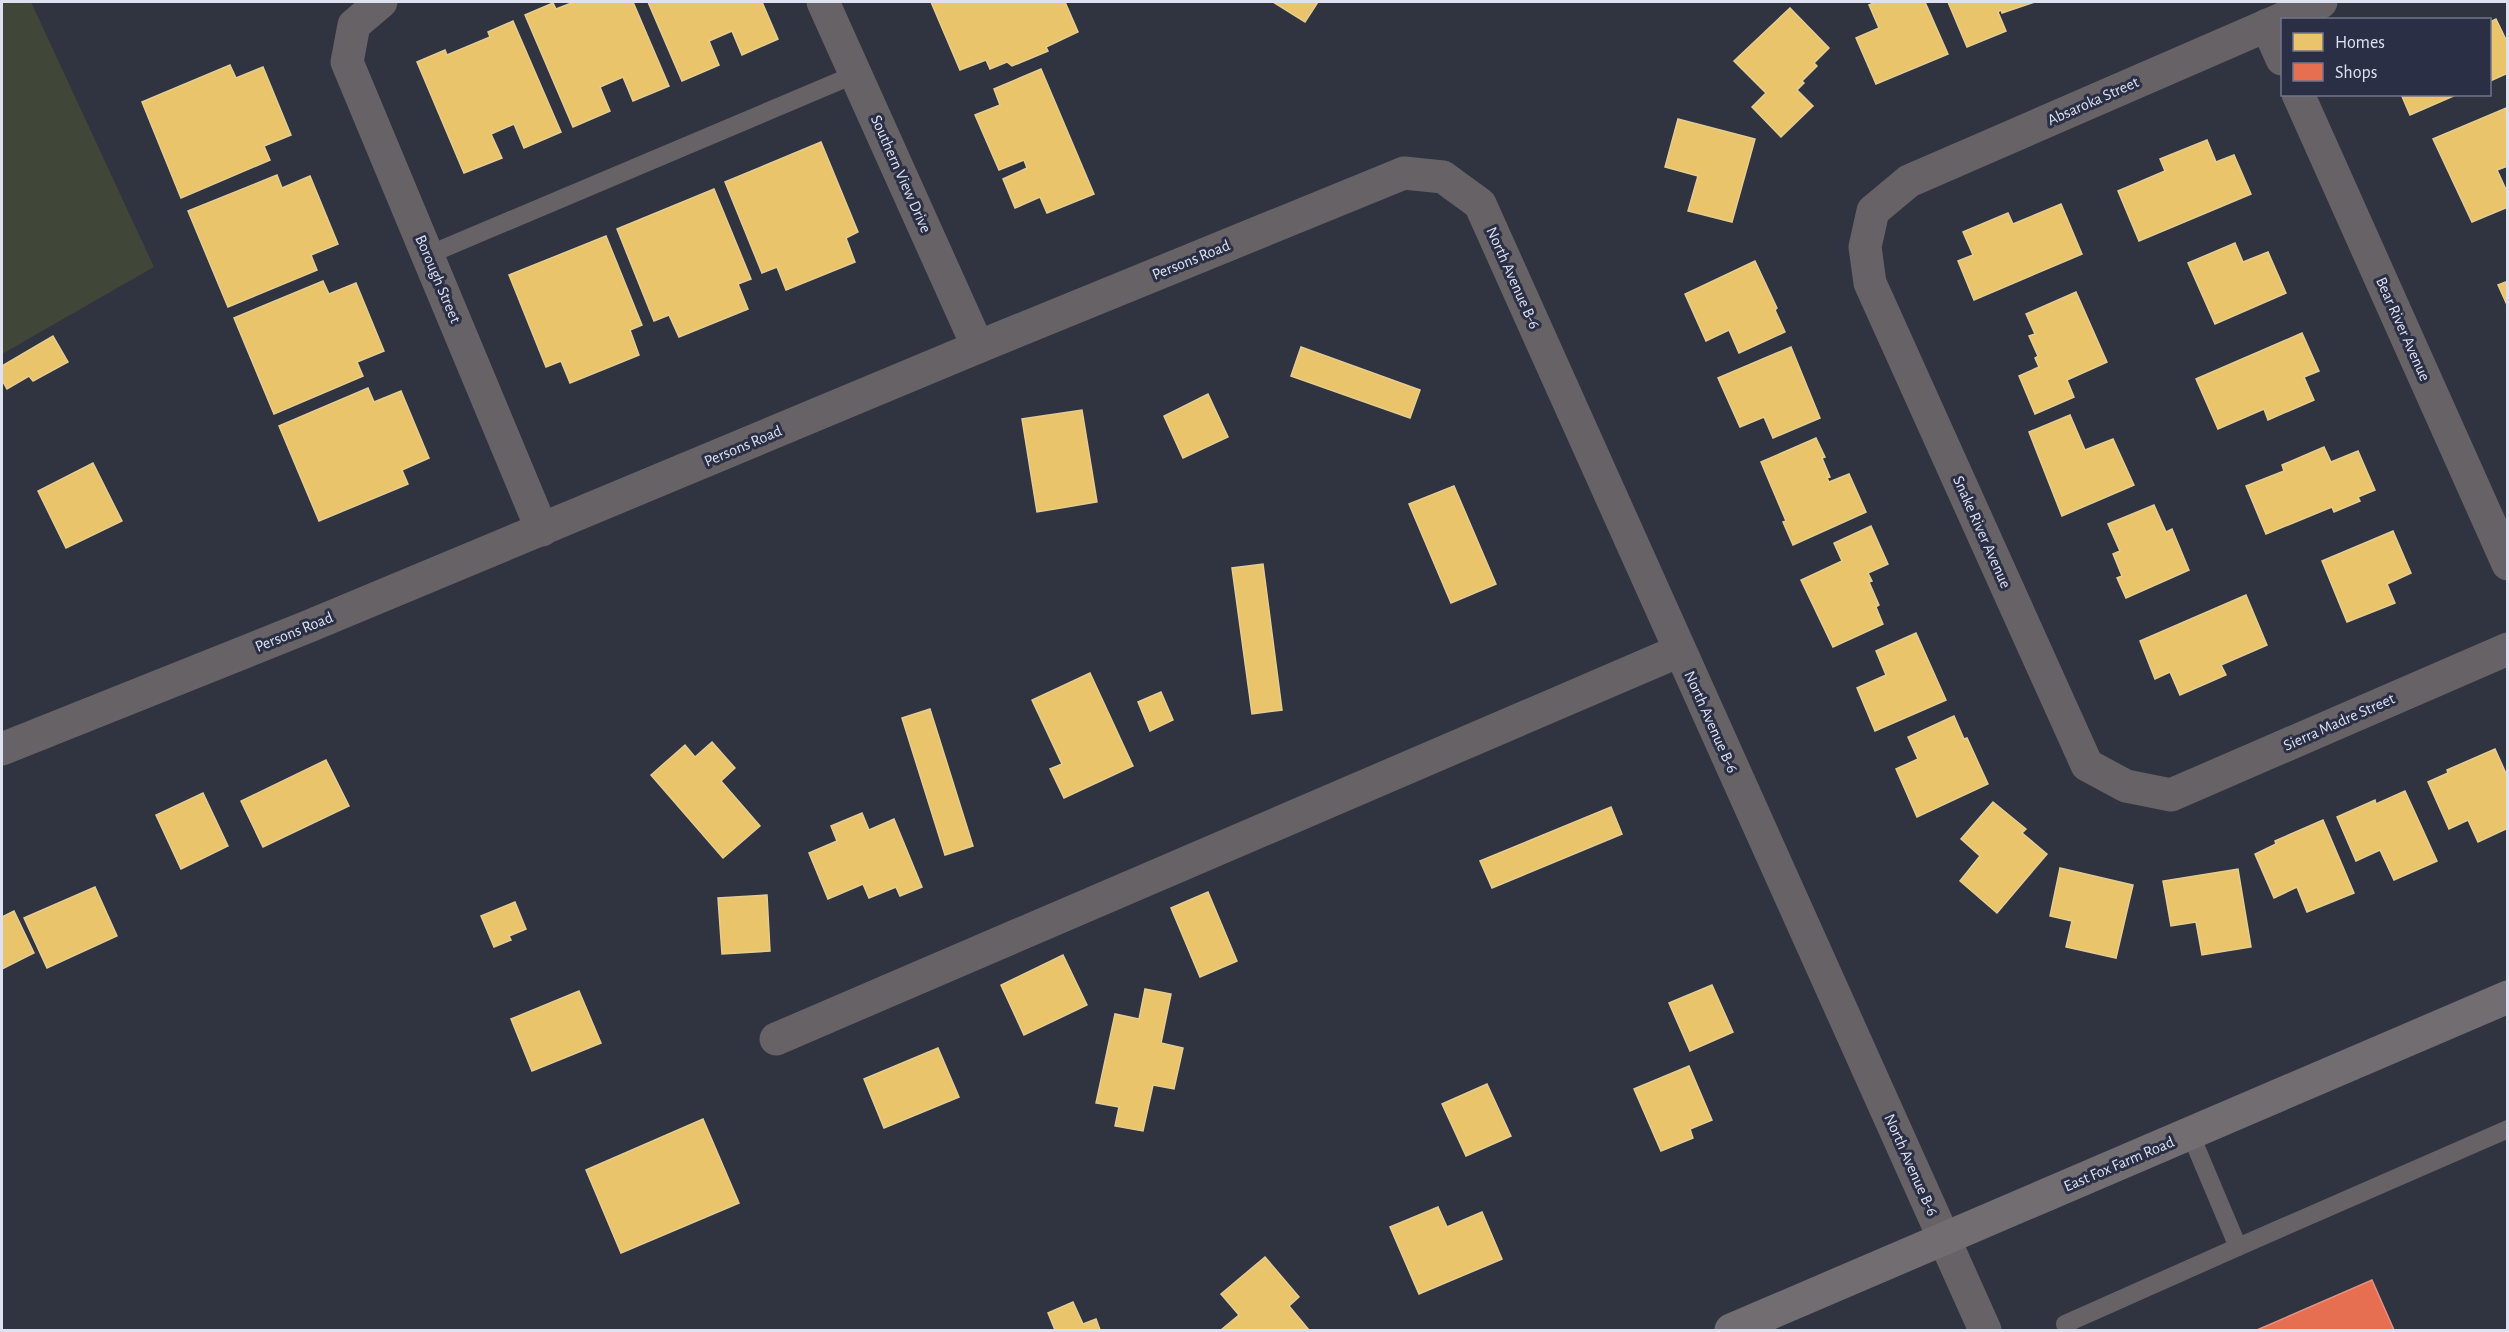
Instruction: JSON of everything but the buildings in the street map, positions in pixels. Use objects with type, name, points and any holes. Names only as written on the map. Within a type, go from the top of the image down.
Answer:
[{"type":"main road","name":"East Fox Farm Road","points":[[1731,1330],[2190,1134],[2505,1005]]},
{"type":"street","name":"Borough Street","points":[[381,2],[354,25],[347,62],[542,530]]},
{"type":"street","name":"Southern View Drive","points":[[823,2],[978,347]]},
{"type":"street","name":"Absaroka Street","points":[[2283,18],[2320,2]]},
{"type":"street","name":"Absaroka Street","points":[[1873,211],[1909,181],[2281,19]]},
{"type":"street","points":[[2267,25],[2281,55]]},
{"type":"street","name":"Bear River Avenue","points":[[2299,96],[2508,564]]},
{"type":"street","name":"Persons Road","points":[[2,749],[542,530],[978,347],[1404,173],[1443,177],[1480,204]]},
{"type":"street","name":"North Avenue B-6","points":[[1480,204],[1985,1330]]},
{"type":"street","name":"Snake River Avenue","points":[[1873,211],[1865,247],[1869,283],[2087,765],[2126,786],[2171,795]]},
{"type":"street","name":"Sierra Madre Street","points":[[2171,795],[2508,649]]},
{"type":"street","points":[[776,1039],[1679,651]]},
{"type":"lane","points":[[428,255],[856,74]]},
{"type":"lane","points":[[2065,1323],[2508,1129]]},
{"type":"lane","points":[[2190,1134],[2238,1247]]},
{"type":"green space","points":[[2,2],[31,2],[154,267],[2,354]]}]
